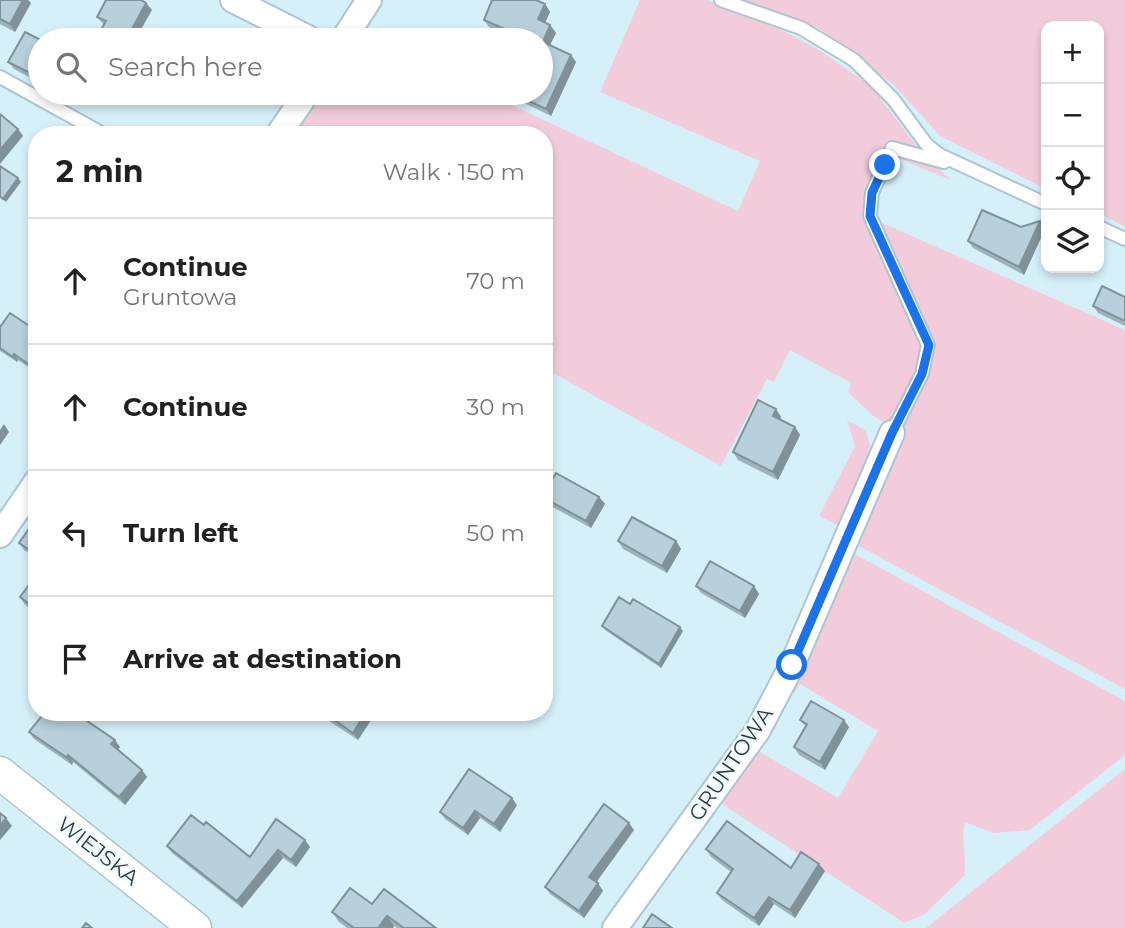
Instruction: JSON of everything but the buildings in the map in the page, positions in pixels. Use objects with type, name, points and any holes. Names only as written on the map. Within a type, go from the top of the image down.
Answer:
[{"type":"street","points":[[233,0],[288,28]]},
{"type":"street","points":[[351,28],[369,0]]},
{"type":"street","points":[[284,126],[299,105]]},
{"type":"street","name":"GRUNTOWA","points":[[615,928],[758,730],[792,665],[892,433]]},
{"type":"street","points":[[0,535],[28,494]]},
{"type":"street","name":"WIEJSKA","points":[[0,774],[195,928]]},
{"type":"lane","points":[[721,0],[801,28],[854,60],[893,99],[927,145],[961,167]]},
{"type":"lane","points":[[0,77],[28,92]]},
{"type":"lane","points":[[51,105],[89,126]]},
{"type":"lane","points":[[892,433],[922,374],[929,345],[870,216],[872,193],[892,148],[961,167],[1041,202]]},
{"type":"lane","points":[[1104,229],[1125,239]]},
{"type":"shaded area","points":[[640,0],[708,0],[732,12],[780,29],[819,50],[871,86],[922,153],[951,180],[894,157],[873,205],[880,222],[1125,330],[1125,689],[857,545],[902,433],[872,415],[848,392],[851,383],[790,350],[774,382],[767,379],[721,466],[553,373],[553,126],[302,126],[315,105],[512,105],[738,211],[760,161],[600,92]]},
{"type":"shaded area","points":[[742,0],[1125,0],[1125,227],[1104,216],[1104,21],[1041,21],[1041,186],[940,136],[894,85],[821,30]]},
{"type":"shaded area","points":[[847,420],[866,431],[872,452],[841,527],[819,516],[855,446]]},
{"type":"shaded area","points":[[851,552],[1125,701],[1125,755],[1030,830],[993,833],[965,822],[965,875],[925,914],[904,923],[719,802],[757,750],[838,798],[878,731],[800,684],[794,693],[789,690]]},
{"type":"shaded area","points":[[1125,769],[1125,928],[926,928]]},
{"type":"route","points":[[792,665],[892,433],[922,374],[929,345],[870,216],[872,193],[885,165]]}]
